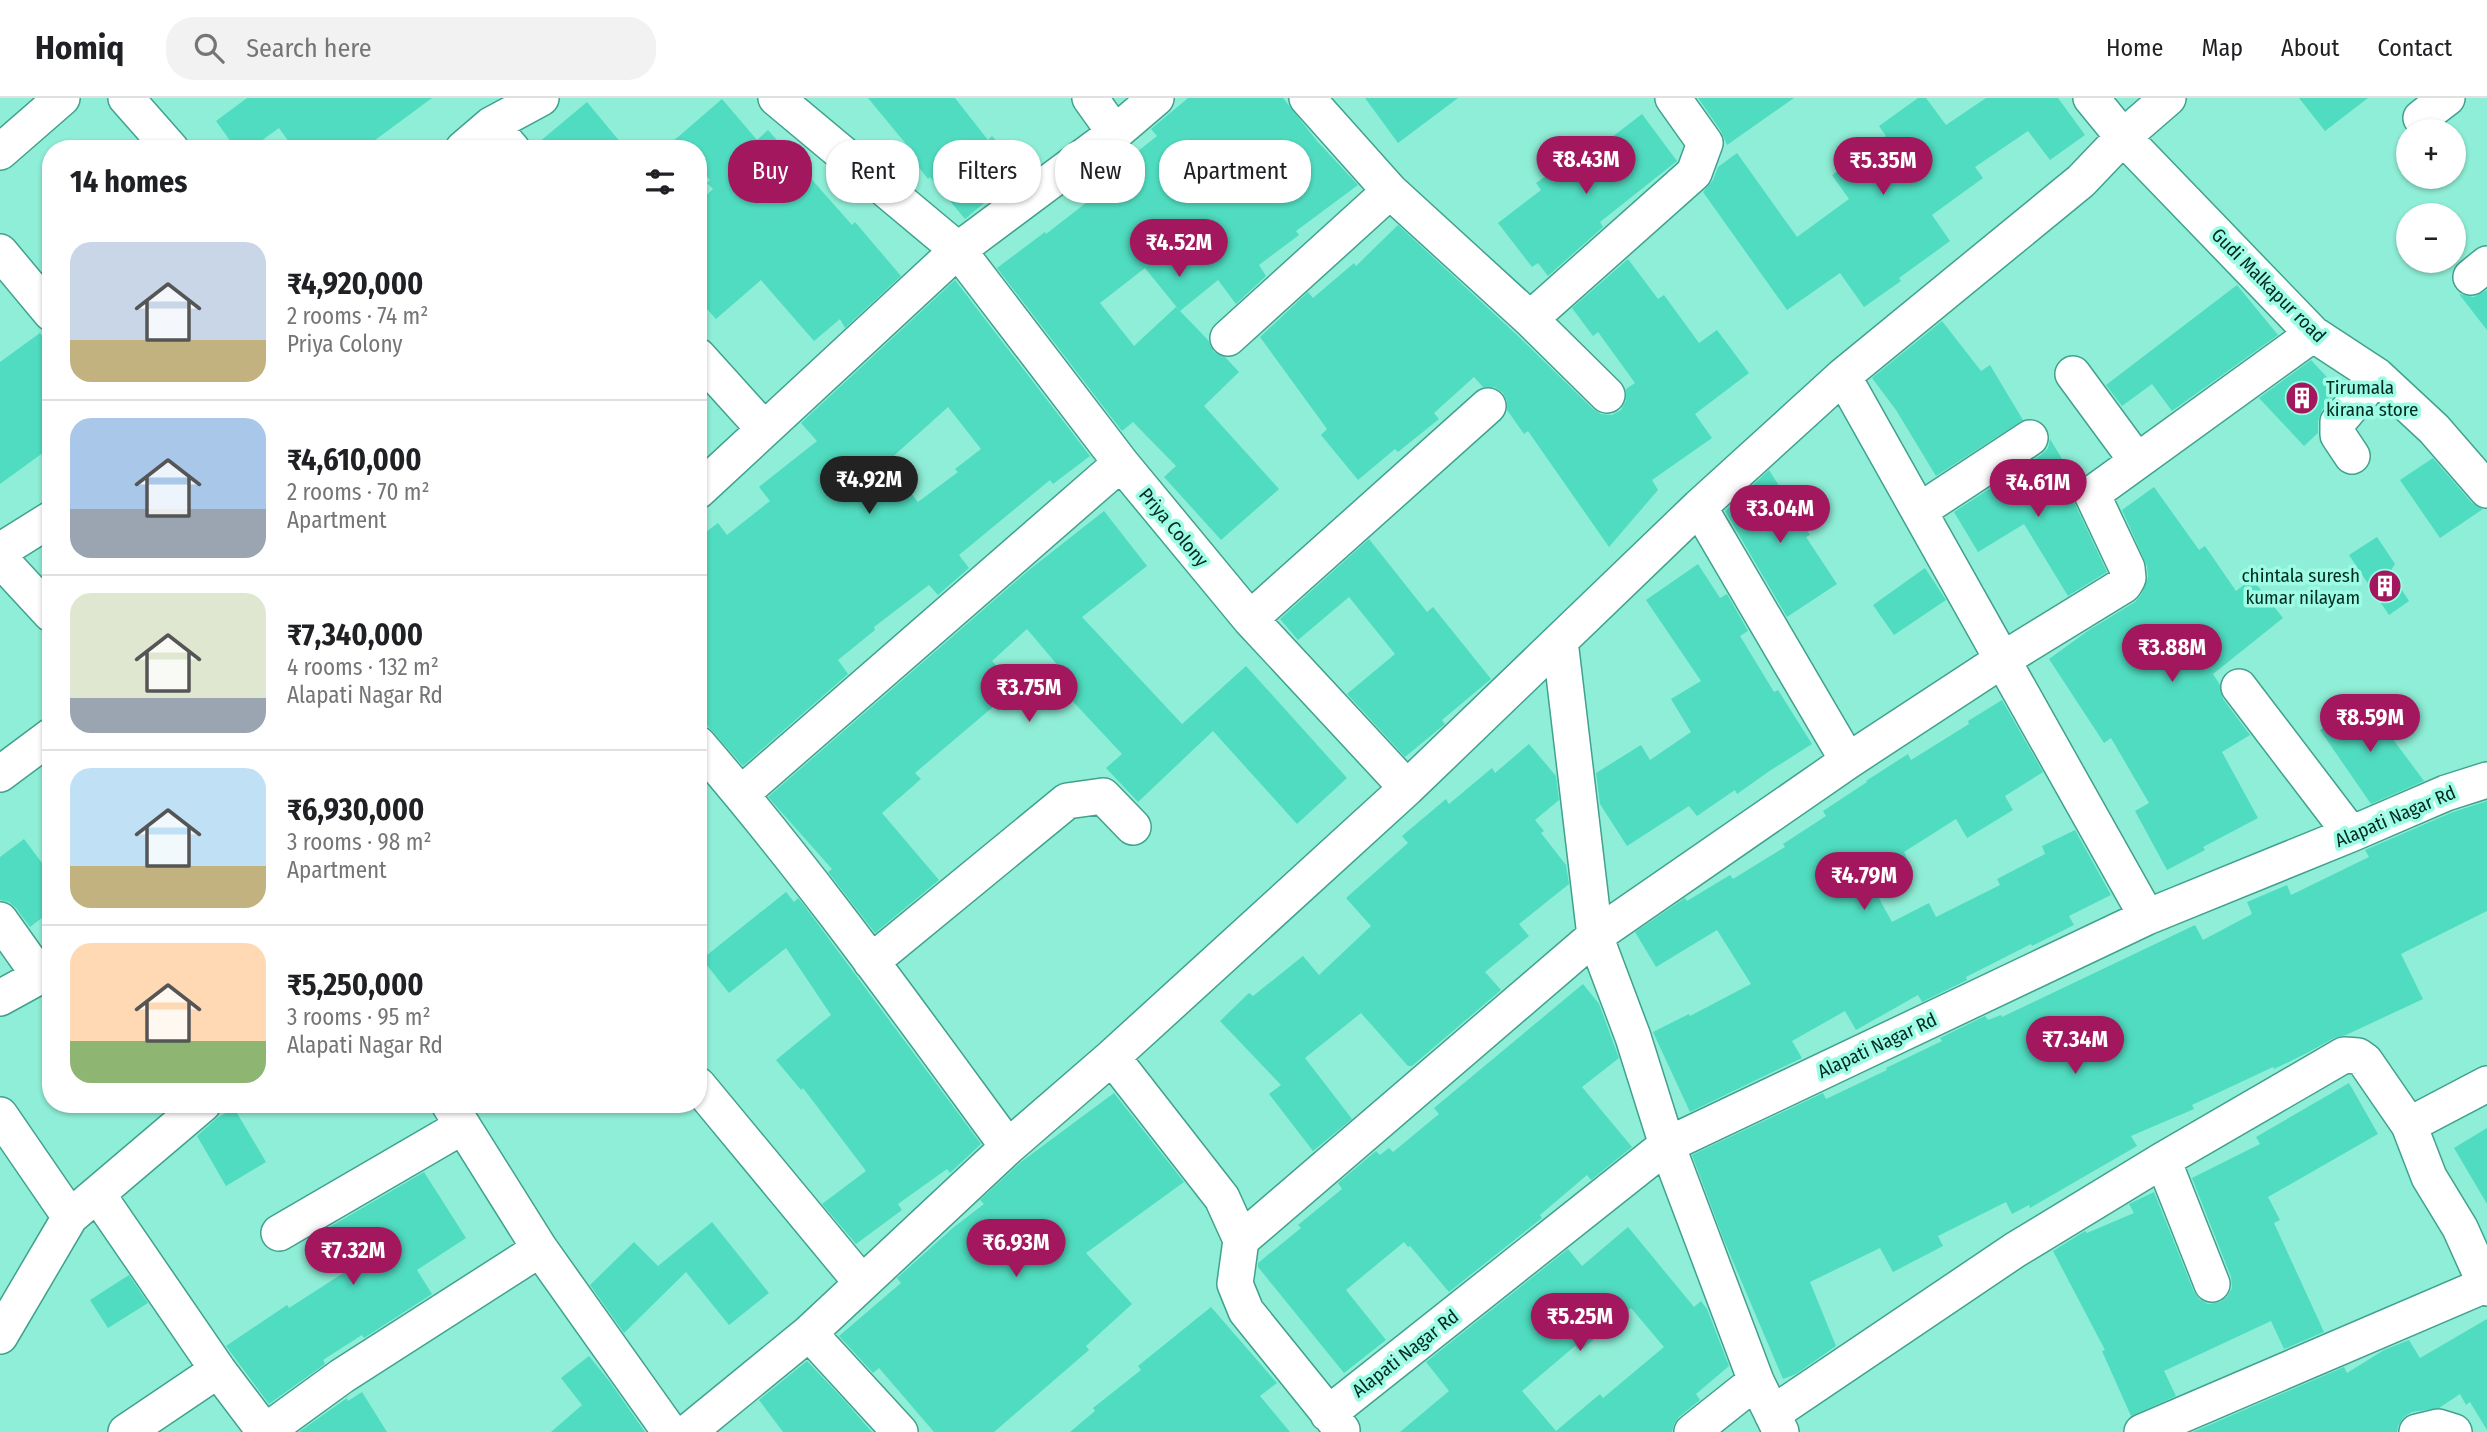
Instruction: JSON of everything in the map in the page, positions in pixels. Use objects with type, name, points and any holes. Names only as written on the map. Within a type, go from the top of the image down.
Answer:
[{"type":"street","points":[[0,152],[62,98]]},
{"type":"street","points":[[126,98],[163,140]]},
{"type":"street","points":[[501,137],[541,98]]},
{"type":"street","name":"Priya Colony","points":[[776,98],[958,250],[1121,463],[1250,619],[1406,788]]},
{"type":"street","points":[[1090,98],[1115,133]]},
{"type":"street","points":[[707,483],[958,250],[1115,133],[1156,98]]},
{"type":"street","points":[[1307,98],[1390,191],[1530,319],[1607,395]]},
{"type":"street","points":[[1530,319],[1694,173],[1705,143],[1673,98]]},
{"type":"street","name":"Gudi Malkapur road","points":[[2091,98],[2123,137],[2313,334],[2377,376],[2434,429],[2487,490]]},
{"type":"street","points":[[688,1432],[809,1333],[1008,1147],[1112,1057],[1406,788],[1699,507],[1843,376],[2081,181],[2123,137],[2168,98]]},
{"type":"street","points":[[1228,338],[1390,191]]},
{"type":"street","points":[[0,252],[42,302]]},
{"type":"street","points":[[1241,1240],[1595,936],[1848,761],[2002,660],[2124,585],[2128,578],[2127,568],[2092,494],[2313,334]]},
{"type":"street","points":[[707,366],[764,429]]},
{"type":"street","points":[[2073,374],[2137,461]]},
{"type":"street","points":[[1843,376],[2147,917]]},
{"type":"street","points":[[2352,456],[2338,435],[2338,422],[2377,376]]},
{"type":"street","points":[[1250,619],[1488,406]]},
{"type":"street","points":[[1919,511],[2030,438]]},
{"type":"street","points":[[741,794],[1121,463]]},
{"type":"street","points":[[1699,507],[1848,761]]},
{"type":"street","points":[[0,551],[42,525]]},
{"type":"street","points":[[0,559],[42,604]]},
{"type":"street","points":[[1560,641],[1595,936],[1633,1037],[1667,1145],[1756,1381],[1777,1423],[2015,1250],[2344,1055],[2358,1056],[2365,1061],[2409,1125],[2429,1177],[2473,1221],[2486,1286],[2142,1432]]},
{"type":"street","points":[[2239,687],[2351,834]]},
{"type":"street","points":[[0,774],[42,743]]},
{"type":"street","points":[[707,754],[741,794],[871,962],[1008,1147]]},
{"type":"street","name":"Alapati Nagar Rd","points":[[1336,1423],[1667,1145],[2147,917],[2446,793],[2487,780]]},
{"type":"street","points":[[871,962],[1067,801],[1103,796],[1133,827]]},
{"type":"street","points":[[0,920],[42,969]]},
{"type":"street","points":[[0,998],[42,974]]},
{"type":"street","points":[[1112,1057],[1222,1198],[1241,1240],[1235,1284],[1246,1311],[1336,1423]]},
{"type":"street","points":[[2409,1125],[2487,1084]]},
{"type":"street","points":[[707,1096],[862,1283]]},
{"type":"street","points":[[0,1336],[70,1217],[193,1113]]},
{"type":"street","points":[[0,1115],[70,1217]]},
{"type":"street","points":[[279,1233],[456,1115],[540,1249],[670,1432]]},
{"type":"street","points":[[2163,1160],[2212,1284]]},
{"type":"street","points":[[98,1195],[218,1370],[265,1432],[342,1376],[540,1249]]},
{"type":"street","points":[[809,1333],[900,1432]]},
{"type":"street","points":[[126,1432],[218,1370]]},
{"type":"street","points":[[1692,1432],[1756,1381]]},
{"type":"street","points":[[2417,1432],[2438,1427],[2454,1432]]},
{"type":"building","points":[[247,98],[432,98],[375,140],[288,140],[279,128],[262,140],[230,140],[216,121]]},
{"type":"building","points":[[868,98],[955,98],[988,140],[933,140],[933,181],[930,177],[928,179],[919,167],[919,140],[903,140]]},
{"type":"building","points":[[1188,98],[1283,98],[1317,141],[1358,185],[1296,231],[1299,235],[1259,265],[1266,276],[1236,304],[1218,280],[1180,311],[1208,340],[1214,352],[1225,357],[1239,372],[1204,406],[1279,489],[1221,540],[1164,477],[1176,466],[1133,422],[1122,431],[997,268],[1086,203],[1145,203],[1145,146],[1157,136],[1151,129]],"holes":[[[1145,268],[1179,310],[1176,307],[1134,346],[1100,303]]]},
{"type":"building","points":[[1365,98],[1458,98],[1398,143]]},
{"type":"building","points":[[1698,98],[1794,98],[1727,145],[1721,131]]},
{"type":"building","points":[[1918,98],[1926,98],[1946,125],[1986,98],[2058,98],[2085,135],[2050,160],[2028,131],[1975,167],[1983,178],[1932,215],[1950,241],[1864,307],[1840,273],[1787,310],[1703,192],[1713,180],[1718,167],[1737,153],[1797,237],[1849,199],[1832,175],[1886,136],[1879,126]]},
{"type":"building","points":[[2299,98],[2368,98],[2325,131]]},
{"type":"building","points":[[722,99],[757,140],[728,140],[728,203],[812,203],[812,180],[826,196],[826,203],[833,203],[852,225],[855,222],[901,276],[845,328],[840,319],[814,341],[761,280],[716,319],[707,309],[707,195],[713,189],[707,183],[710,180],[707,177],[707,140],[674,140]]},
{"type":"building","points":[[587,102],[619,140],[542,140]]},
{"type":"building","points":[[1642,114],[1677,161],[1600,222],[1603,227],[1548,276],[1538,263],[1532,267],[1498,223],[1541,190],[1536,183],[1560,166],[1565,173]]},
{"type":"building","points":[[768,130],[777,140],[757,140]]},
{"type":"building","points":[[952,203],[984,203],[965,219]]},
{"type":"building","points":[[1398,225],[1601,414],[1612,415],[1621,410],[1626,401],[1626,389],[1635,383],[1598,332],[1593,336],[1572,308],[1628,259],[1658,299],[1664,295],[1699,343],[1717,330],[1749,373],[1695,414],[1712,438],[1652,480],[1658,490],[1609,547],[1528,431],[1524,434],[1507,410],[1503,393],[1494,387],[1483,387],[1474,377],[1434,413],[1439,419],[1398,452],[1395,449],[1358,480],[1321,435],[1327,429],[1260,337],[1308,292],[1313,298],[1354,263],[1356,266]]},
{"type":"building","points":[[955,280],[1090,456],[1053,484],[1050,480],[959,555],[969,568],[938,595],[929,585],[874,627],[875,630],[838,660],[848,674],[743,766],[707,725],[707,531],[718,523],[727,535],[770,501],[759,487],[817,441],[801,423]],"holes":[[[948,407],[981,449],[955,469],[958,472],[918,502],[887,462]]]},
{"type":"building","points":[[2237,285],[2278,335],[2172,411],[2152,384],[2122,406],[2106,385]]},
{"type":"building","points":[[2487,290],[2487,330],[2459,294],[2474,297]]},
{"type":"building","points":[[1942,321],[1981,371],[1990,365],[2023,420],[1936,476],[1896,410],[1872,378]]},
{"type":"building","points":[[40,333],[42,336],[42,454],[0,484],[0,362]]},
{"type":"building","name":"Tirumala kirana store","points":[[2311,360],[2339,390],[2322,410],[2318,433],[2304,446],[2259,398]]},
{"type":"building","points":[[2050,439],[2076,482],[2072,493],[2074,502],[2107,572],[2068,596],[2024,524],[1978,552],[1954,512],[2041,455],[2048,448]]},
{"type":"building","points":[[2433,458],[2472,503],[2483,509],[2440,538],[2400,480]]},
{"type":"building","points":[[1769,470],[1810,535],[1806,537],[1837,584],[1787,617],[1725,511]]},
{"type":"building","points":[[2154,487],[2199,550],[2205,546],[2236,591],[2252,579],[2283,618],[2213,674],[2220,685],[2223,699],[2250,735],[2222,752],[2258,818],[2203,847],[2205,850],[2167,870],[2135,811],[2149,803],[2111,738],[2104,743],[2049,659],[2135,602],[2141,595],[2148,577],[2147,566],[2122,510]]},
{"type":"building","points":[[1104,511],[1147,566],[1082,617],[1182,724],[1246,666],[1347,778],[1297,824],[1213,731],[1138,802],[1106,768],[1122,754],[1050,677],[1060,668],[1027,629],[992,661],[1020,691],[998,711],[994,706],[915,773],[921,779],[882,813],[939,880],[875,933],[828,872],[832,869],[768,797],[1029,570]]},
{"type":"building","name":"chintala suresh kumar nilayam","points":[[2377,537],[2395,564],[2390,572],[2409,601],[2389,615],[2349,555]]},
{"type":"building","points":[[1369,539],[1427,612],[1433,607],[1491,679],[1442,720],[1445,724],[1405,757],[1347,694],[1395,654],[1349,597],[1298,640],[1280,619]]},
{"type":"building","points":[[1698,564],[1720,598],[1727,594],[1748,631],[1740,636],[1774,692],[1778,690],[1812,744],[1737,794],[1735,790],[1697,816],[1689,806],[1627,846],[1600,804],[1596,773],[1641,745],[1650,760],[1691,732],[1671,699],[1701,681],[1646,600]]},
{"type":"building","points":[[1925,568],[1946,600],[1894,635],[1873,605]]},
{"type":"building","points":[[2363,699],[2424,781],[2371,804],[2320,730]]},
{"type":"building","points":[[2002,700],[2043,772],[2005,796],[2013,810],[1967,838],[1956,819],[1904,852],[1913,871],[1876,893],[1892,922],[1929,903],[1936,917],[2000,885],[1997,879],[2045,854],[2042,846],[2075,830],[2111,895],[2069,916],[2074,925],[2032,946],[2031,944],[1922,1002],[1918,995],[1856,1030],[1845,1011],[1792,1041],[1802,1058],[1690,1112],[1653,1032],[1751,984],[1717,930],[1656,967],[1635,932],[1685,898],[1687,901],[1730,875],[1733,879],[1785,847],[1783,844],[1826,816],[1823,811],[1866,781],[1908,754],[1911,760]]},
{"type":"building","points":[[1529,744],[1556,776],[1559,800],[1535,820],[1544,831],[1541,833],[1566,865],[1569,884],[1519,924],[1529,936],[1485,972],[1501,990],[1412,1066],[1408,1066],[1361,1013],[1305,1058],[1352,1119],[1313,1151],[1269,1094],[1281,1085],[1220,1021],[1249,993],[1253,996],[1303,956],[1319,975],[1371,926],[1346,898],[1408,843],[1402,836],[1446,799],[1449,804],[1492,768],[1495,773]]},
{"type":"building","points":[[2487,801],[2487,911],[2401,954],[2423,999],[2334,1038],[2274,1069],[2273,1067],[2192,1105],[2194,1109],[2131,1136],[2137,1146],[2030,1208],[2029,1205],[2012,1214],[2006,1202],[1938,1236],[1943,1246],[1893,1272],[1880,1248],[1810,1282],[1836,1346],[1796,1374],[1783,1379],[1723,1238],[1692,1155],[1823,1093],[1826,1099],[1887,1070],[1886,1068],[1942,1041],[1940,1038],[1985,1016],[1988,1020],[2001,1015],[2002,1017],[2195,925],[2203,940],[2252,914],[2247,902],[2287,885],[2291,895],[2369,857],[2365,850],[2453,812]]},
{"type":"building","points":[[24,839],[42,863],[42,918],[30,927],[16,908],[9,902],[0,900],[0,857]]},
{"type":"building","points":[[786,892],[794,902],[798,898],[981,1144],[950,1173],[947,1169],[898,1204],[902,1210],[856,1244],[822,1204],[866,1171],[803,1088],[801,1090],[776,1060],[831,1015],[786,948],[729,993],[707,965],[707,955]]},
{"type":"building","points":[[1583,984],[1599,1004],[1619,1058],[1582,1087],[1632,1147],[1591,1180],[1587,1175],[1540,1215],[1542,1218],[1449,1292],[1404,1242],[1346,1290],[1386,1340],[1344,1373],[1258,1267],[1258,1263],[1301,1228],[1298,1225],[1342,1189],[1338,1183],[1376,1151],[1380,1155],[1389,1148],[1393,1152],[1439,1114],[1434,1108]]},
{"type":"building","points":[[2349,1083],[2378,1134],[2268,1197],[2280,1220],[2274,1223],[2324,1332],[2284,1349],[2271,1321],[2164,1371],[2176,1396],[2131,1416],[2102,1351],[2105,1350],[2053,1251],[2085,1231],[2087,1233],[2134,1213],[2129,1204],[2154,1192],[2194,1292],[2208,1304],[2220,1302],[2232,1288],[2231,1277],[2192,1178],[2260,1144],[2256,1137]]},
{"type":"building","points":[[1114,1093],[1184,1182],[1086,1253],[1132,1304],[1086,1346],[1089,1350],[994,1432],[934,1432],[879,1368],[873,1373],[839,1336],[901,1283],[897,1278],[984,1204],[980,1200],[1021,1162]]},
{"type":"building","points":[[226,1113],[237,1113],[266,1162],[226,1186],[197,1136]]},
{"type":"building","points":[[2487,1128],[2487,1204],[2454,1148]]},
{"type":"building","points":[[424,1172],[466,1238],[417,1270],[432,1294],[364,1338],[362,1335],[323,1360],[325,1364],[269,1404],[226,1346],[287,1305],[289,1308],[348,1270],[323,1231]]},
{"type":"building","points":[[712,1222],[769,1293],[729,1325],[686,1272],[624,1333],[590,1285],[634,1242],[658,1266]]},
{"type":"building","points":[[1628,1227],[1694,1307],[1701,1301],[1707,1309],[1729,1366],[1696,1394],[1700,1400],[1679,1417],[1672,1432],[1400,1432],[1449,1391],[1426,1362],[1568,1249],[1582,1266]],"holes":[[[1631,1308],[1664,1347],[1603,1398],[1600,1394],[1556,1431],[1522,1391],[1575,1346],[1580,1351]]]},
{"type":"building","points":[[129,1275],[148,1303],[108,1328],[90,1300]]},
{"type":"building","points":[[1211,1307],[1277,1383],[1260,1396],[1290,1432],[1070,1432],[1095,1411],[1093,1408],[1141,1370],[1138,1366]]},
{"type":"building","points":[[2487,1319],[2487,1430],[2470,1402],[2466,1405],[2460,1394],[2439,1408],[2412,1412],[2404,1417],[2397,1432],[2193,1432],[2344,1367],[2347,1373],[2384,1350],[2409,1340],[2420,1358]]},
{"type":"building","points":[[589,1356],[645,1432],[551,1432],[582,1405],[561,1378]]},
{"type":"building","points":[[807,1361],[872,1432],[783,1432],[759,1400]]},
{"type":"building","points":[[362,1392],[387,1432],[299,1432],[347,1398],[348,1401]]},
{"type":"place","name":"Tirumala kirana store","points":[[2302,398]]},
{"type":"place","name":"chintala suresh kumar nilayam","points":[[2385,586]]}]
